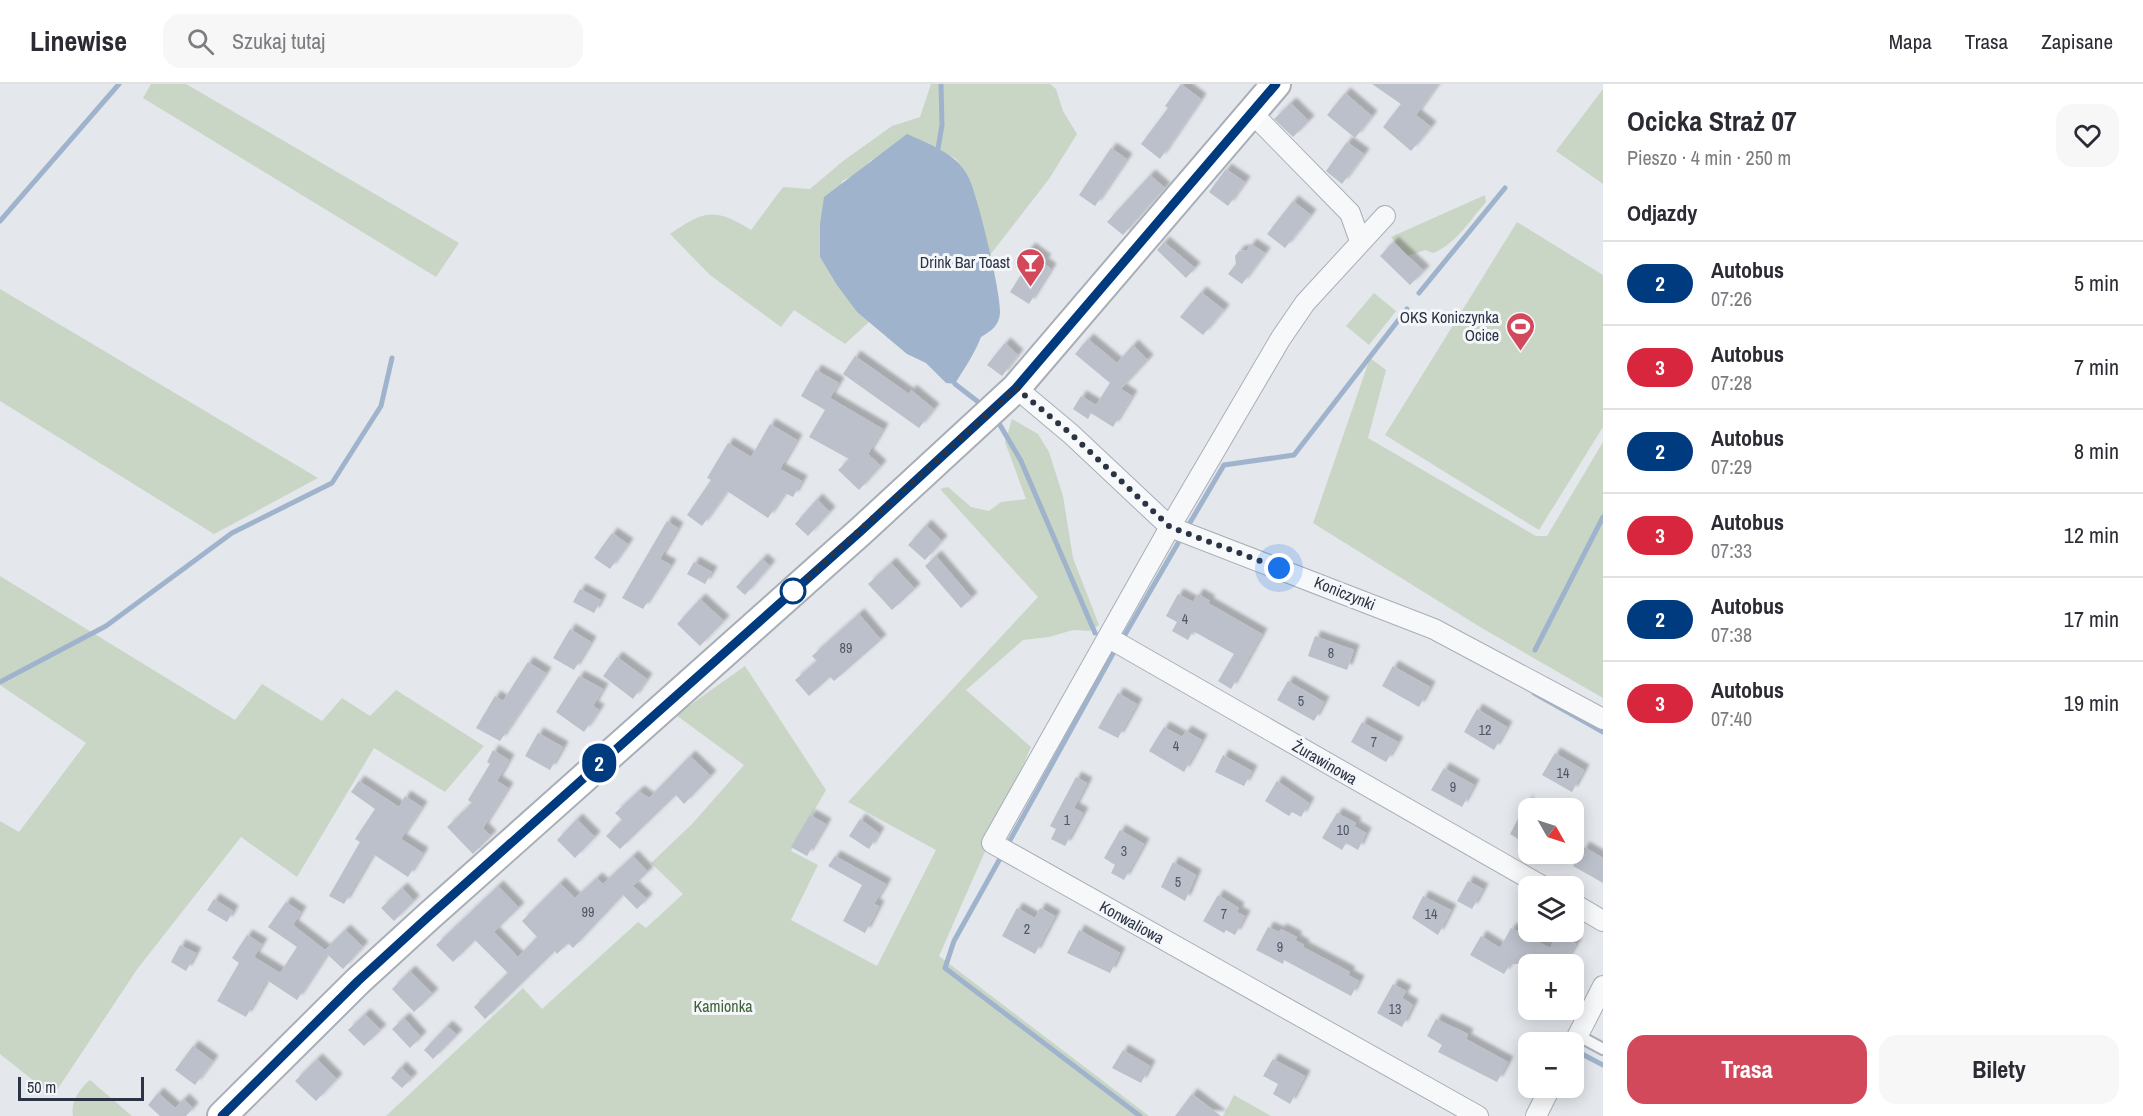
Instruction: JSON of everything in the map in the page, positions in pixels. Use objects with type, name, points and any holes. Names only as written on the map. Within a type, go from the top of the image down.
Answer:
[{"type":"street","points":[[222,1116],[358,981],[861,531],[1016,388],[1276,84]]},
{"type":"street","points":[[1252,113],[1350,213],[1360,242]]},
{"type":"street","points":[[1108,638],[1281,338],[1305,303],[1384,216]]},
{"type":"street","name":"Koniczynki","points":[[1016,388],[1071,434],[1170,527],[1434,629],[1603,719]]},
{"type":"street","name":"Żurawinowa","points":[[1108,638],[1524,876]]},
{"type":"street","name":"Konwaliowa","points":[[1108,638],[992,843],[1478,1116]]},
{"type":"street","points":[[1584,910],[1603,921]]},
{"type":"street","points":[[1579,1032],[1603,986]]},
{"type":"street","points":[[1536,1116],[1545,1098]]},
{"type":"lane","points":[[1584,1042],[1603,1048]]},
{"type":"green space","points":[[151,84],[186,84],[459,243],[436,277],[143,98]]},
{"type":"green space","points":[[931,84],[1050,84],[1056,89],[1063,111],[1077,134],[1049,179],[990,255],[968,175],[956,159],[935,147],[871,160],[859,173],[842,181],[820,257],[857,312],[869,322],[845,344],[794,310],[781,327],[710,275],[670,234],[692,220],[709,215],[728,218],[751,230],[783,187],[810,189],[843,161],[892,126],[920,117]]},
{"type":"green space","points":[[1603,89],[1603,184],[1556,151]]},
{"type":"green space","points":[[1485,195],[1486,202],[1462,231],[1449,244],[1433,253],[1425,250],[1407,256],[1391,237]]},
{"type":"green space","name":"OKS Koniczynka Ocice","points":[[1517,222],[1603,275],[1603,427],[1539,530],[1385,435]]},
{"type":"green space","points":[[0,289],[318,478],[214,534],[0,401]]},
{"type":"green space","points":[[1374,293],[1396,311],[1369,345],[1346,326]]},
{"type":"green space","points":[[1370,358],[1386,370],[1368,438],[1536,536],[1547,536],[1603,442],[1603,698],[1480,627],[1313,523]]},
{"type":"green space","name":"Kamionka","points":[[1012,419],[1038,434],[1049,452],[1063,496],[1073,558],[1099,625],[1089,631],[1073,630],[1049,637],[1023,640],[966,690],[1031,747],[939,956],[1149,1116],[386,1116],[523,988],[542,1009],[638,922],[646,928],[683,894],[651,863],[692,824],[744,765],[676,715],[745,666],[826,790],[791,851],[818,865],[791,920],[877,966],[936,850],[848,802],[1038,597],[940,489],[948,487],[971,507],[989,511],[1001,502],[1026,499],[1005,442]]},
{"type":"green space","points":[[0,576],[235,720],[262,684],[322,721],[342,698],[370,716],[396,690],[484,746],[445,792],[374,748],[297,877],[241,837],[138,968],[53,1096],[0,1054],[0,821],[19,832],[86,743],[0,685]]},
{"type":"green space","points":[[90,1080],[132,1116],[73,1116],[73,1106],[77,1096]]},
{"type":"green space","points":[[1234,1095],[1271,1116],[1223,1116]]},
{"type":"water","points":[[907,134],[949,155],[967,174],[982,220],[997,285],[1000,313],[998,321],[981,337],[955,384],[946,383],[926,363],[907,354],[857,312],[820,257],[820,224],[824,197]]},
{"type":"building","points":[[1181,84],[1201,99],[1160,159],[1141,144],[1168,108],[1165,106]]},
{"type":"building","points":[[1372,84],[1438,84],[1416,115],[1431,127],[1411,151],[1383,127],[1401,104]]},
{"type":"building","points":[[1345,93],[1372,116],[1355,138],[1327,115]]},
{"type":"building","points":[[1291,103],[1309,121],[1293,137],[1274,119]]},
{"type":"building","points":[[1347,142],[1364,154],[1342,184],[1326,171]]},
{"type":"building","points":[[1111,148],[1127,159],[1095,206],[1079,195]]},
{"type":"building","points":[[1226,169],[1245,182],[1228,206],[1209,192]]},
{"type":"building","points":[[1150,175],[1165,188],[1123,235],[1107,222]]},
{"type":"building","points":[[1293,201],[1311,215],[1285,248],[1267,234]]},
{"type":"building","points":[[1164,242],[1195,268],[1186,278],[1157,250]]},
{"type":"building","points":[[1393,242],[1424,271],[1410,285],[1380,256]]},
{"type":"building","points":[[1251,244],[1265,253],[1242,284],[1228,274],[1236,264],[1235,256],[1239,251],[1247,250]]},
{"type":"building","points":[[1030,248],[1046,260],[1043,263],[1051,269],[1029,304],[1010,292],[1024,270],[1017,264]]},
{"type":"building","points":[[1201,292],[1224,310],[1203,335],[1180,317]]},
{"type":"building","points":[[1088,339],[1117,363],[1133,345],[1148,360],[1121,389],[1132,396],[1113,427],[1091,413],[1088,419],[1073,409],[1081,396],[1096,405],[1110,383],[1075,354]]},
{"type":"building","points":[[1005,343],[1018,355],[1002,376],[987,365]]},
{"type":"building","points":[[855,356],[909,394],[911,390],[934,409],[919,428],[843,374]]},
{"type":"building","points":[[816,370],[839,383],[830,398],[883,429],[868,454],[881,466],[859,490],[838,470],[849,459],[809,437],[825,410],[801,396]]},
{"type":"building","points":[[770,424],[797,440],[780,469],[802,481],[793,497],[785,493],[768,518],[727,491],[702,526],[687,515],[711,480],[707,478],[728,443],[751,457]]},
{"type":"building","points":[[817,499],[830,512],[808,536],[795,524]]},
{"type":"building","points":[[667,521],[678,528],[660,559],[671,565],[643,609],[622,598]]},
{"type":"building","points":[[926,525],[942,541],[925,560],[908,545]]},
{"type":"building","points":[[612,533],[628,544],[610,569],[594,558]]},
{"type":"building","points":[[936,556],[972,598],[961,608],[925,566]]},
{"type":"building","points":[[762,559],[770,566],[745,595],[736,587]]},
{"type":"building","points":[[694,562],[712,572],[705,584],[687,574]]},
{"type":"building","points":[[891,563],[915,589],[892,610],[868,584]]},
{"type":"building","points":[[580,589],[601,600],[594,613],[573,602]]},
{"type":"building","points":[[1178,594],[1193,602],[1198,594],[1210,601],[1208,603],[1262,634],[1231,689],[1218,681],[1234,654],[1193,631],[1188,640],[1172,631],[1177,622],[1166,616]]},
{"type":"building","points":[[700,599],[724,621],[700,646],[677,624]]},
{"type":"building","points":[[859,614],[881,640],[834,681],[830,677],[809,696],[795,680],[817,661],[812,656]]},
{"type":"building","points":[[570,629],[591,642],[574,670],[553,658]]},
{"type":"building","points":[[1315,636],[1354,650],[1347,670],[1308,656]]},
{"type":"building","points":[[617,657],[647,679],[633,699],[603,676]]},
{"type":"building","points":[[528,662],[546,673],[500,741],[476,728],[495,696],[503,701]]},
{"type":"building","points":[[1393,666],[1430,687],[1419,707],[1382,686]]},
{"type":"building","points":[[579,676],[603,689],[593,706],[599,710],[584,732],[556,712]]},
{"type":"building","points":[[1288,681],[1324,702],[1314,721],[1277,700]]},
{"type":"building","points":[[1118,693],[1137,704],[1118,738],[1098,728]]},
{"type":"building","points":[[1477,709],[1507,727],[1494,750],[1464,732]]},
{"type":"building","points":[[1362,722],[1398,742],[1386,762],[1351,742]]},
{"type":"building","points":[[1164,727],[1182,737],[1186,731],[1202,740],[1184,772],[1149,751]]},
{"type":"building","points":[[538,733],[563,747],[550,770],[525,756]]},
{"type":"building","points":[[493,750],[509,760],[497,781],[508,788],[483,828],[491,836],[473,854],[447,827],[472,803],[468,800],[490,764],[487,762]]},
{"type":"building","points":[[1555,753],[1584,770],[1572,792],[1542,775]]},
{"type":"building","points":[[1223,755],[1252,771],[1244,786],[1215,772]]},
{"type":"building","points":[[690,756],[711,776],[684,804],[676,795],[620,849],[606,836],[622,820],[615,813],[639,791],[649,798]]},
{"type":"building","points":[[1444,768],[1474,785],[1462,807],[1431,790]]},
{"type":"building","points":[[1076,777],[1087,783],[1074,808],[1083,813],[1065,846],[1051,839],[1056,829],[1050,826]]},
{"type":"building","points":[[359,781],[399,807],[405,796],[422,807],[401,839],[423,853],[408,877],[373,854],[344,904],[329,896],[360,842],[355,839],[375,809],[351,792]]},
{"type":"building","points":[[1277,781],[1309,803],[1301,817],[1292,812],[1289,816],[1265,801]]},
{"type":"building","points":[[1337,813],[1356,823],[1354,826],[1366,833],[1358,850],[1346,843],[1342,850],[1322,838]]},
{"type":"building","points":[[810,815],[826,824],[807,856],[791,847]]},
{"type":"building","points":[[577,819],[595,837],[575,858],[557,840]]},
{"type":"building","points":[[860,819],[879,833],[869,849],[849,836]]},
{"type":"building","points":[[1518,819],[1518,839],[1510,834]]},
{"type":"building","points":[[1120,830],[1144,844],[1124,880],[1111,873],[1115,865],[1104,858]]},
{"type":"building","points":[[1584,847],[1603,858],[1603,883],[1573,866],[1584,864]]},
{"type":"building","points":[[633,856],[648,872],[633,886],[647,899],[637,909],[623,895],[573,948],[568,943],[557,954],[555,951],[485,1019],[474,1007],[508,973],[475,940],[453,962],[436,945],[498,886],[519,908],[494,932],[518,957],[537,937],[522,921],[560,883],[575,898],[597,878],[603,884]]},
{"type":"building","points":[[835,856],[886,884],[874,904],[879,906],[865,933],[843,921],[862,885],[828,866]]},
{"type":"building","points":[[1173,862],[1196,875],[1185,901],[1161,887]]},
{"type":"building","points":[[1468,881],[1483,889],[1472,909],[1457,901]]},
{"type":"building","points":[[402,888],[414,901],[394,921],[381,908]]},
{"type":"building","points":[[1218,895],[1239,908],[1237,912],[1245,916],[1235,935],[1226,930],[1224,933],[1203,921]]},
{"type":"building","points":[[1423,896],[1451,910],[1438,935],[1412,918]]},
{"type":"building","points":[[214,899],[233,911],[227,922],[207,910]]},
{"type":"building","points":[[286,902],[301,912],[293,925],[325,950],[345,930],[363,947],[343,969],[327,954],[297,1000],[267,980],[246,1017],[217,1001],[239,963],[232,958],[247,935],[262,944],[254,957],[280,973],[297,947],[268,927]]},
{"type":"building","points":[[1017,908],[1035,918],[1040,908],[1055,916],[1035,954],[1002,936]]},
{"type":"building","points":[[1268,927],[1279,932],[1281,929],[1297,937],[1295,940],[1304,945],[1303,947],[1350,972],[1348,975],[1359,981],[1351,996],[1284,960],[1283,964],[1256,950]]},
{"type":"building","points":[[1511,928],[1518,932],[1518,942],[1538,942],[1550,948],[1553,942],[1576,944],[1570,954],[1518,954],[1518,964],[1510,964],[1504,974],[1470,955],[1481,936],[1500,948]]},
{"type":"building","points":[[1079,930],[1120,953],[1110,973],[1067,953]]},
{"type":"building","points":[[180,945],[196,953],[186,971],[171,962]]},
{"type":"building","points":[[410,971],[433,994],[414,1012],[392,989]]},
{"type":"building","points":[[1393,984],[1406,991],[1402,998],[1413,1005],[1402,1027],[1377,1013]]},
{"type":"building","points":[[365,1014],[381,1030],[364,1046],[348,1030]]},
{"type":"building","points":[[404,1018],[421,1037],[410,1048],[392,1029]]},
{"type":"building","points":[[1436,1019],[1468,1034],[1466,1039],[1508,1062],[1497,1082],[1438,1052],[1442,1045],[1427,1036]]},
{"type":"building","points":[[447,1026],[457,1035],[433,1059],[424,1050]]},
{"type":"building","points":[[193,1046],[213,1061],[195,1085],[175,1070]]},
{"type":"building","points":[[1123,1050],[1150,1066],[1141,1083],[1112,1068]]},
{"type":"building","points":[[317,1059],[337,1079],[316,1101],[295,1081]]},
{"type":"building","points":[[1273,1059],[1305,1076],[1290,1104],[1273,1094],[1278,1084],[1263,1076]]},
{"type":"building","points":[[401,1067],[412,1078],[402,1088],[391,1078]]},
{"type":"building","points":[[158,1093],[175,1108],[184,1099],[193,1108],[186,1116],[160,1116],[148,1105]]},
{"type":"building","points":[[1192,1094],[1221,1116],[1175,1116]]},
{"type":"waterway","points":[[0,221],[119,84]]},
{"type":"waterway","points":[[938,149],[942,125],[941,84]]},
{"type":"waterway","points":[[1419,293],[1505,188]]},
{"type":"waterway","points":[[1188,526],[1224,465],[1294,455],[1407,309]]},
{"type":"waterway","points":[[0,682],[106,626],[232,533],[332,483],[381,406],[392,358]]},
{"type":"waterway","points":[[955,384],[977,401]]},
{"type":"waterway","points":[[1000,425],[1021,461],[1095,633]]},
{"type":"waterway","points":[[1535,650],[1603,517]]},
{"type":"waterway","points":[[1123,638],[1181,538]]},
{"type":"waterway","points":[[1009,842],[1115,650]]},
{"type":"waterway","points":[[1534,693],[1603,732]]},
{"type":"waterway","points":[[1002,855],[954,941],[945,968],[1140,1116]]},
{"type":"waterway","points":[[1584,1055],[1603,1065]]},
{"type":"bus line","name":"2","points":[[222,1116],[358,981],[642,724],[861,531],[1016,388],[1276,84]]},
{"type":"place","name":"Drink Bar Toast","points":[[1031,288]]},
{"type":"place","name":"OKS Koniczynka Ocice","points":[[1520,352]]},
{"type":"route","points":[[793,591],[1016,388],[1071,434],[1170,527],[1279,568]]}]
